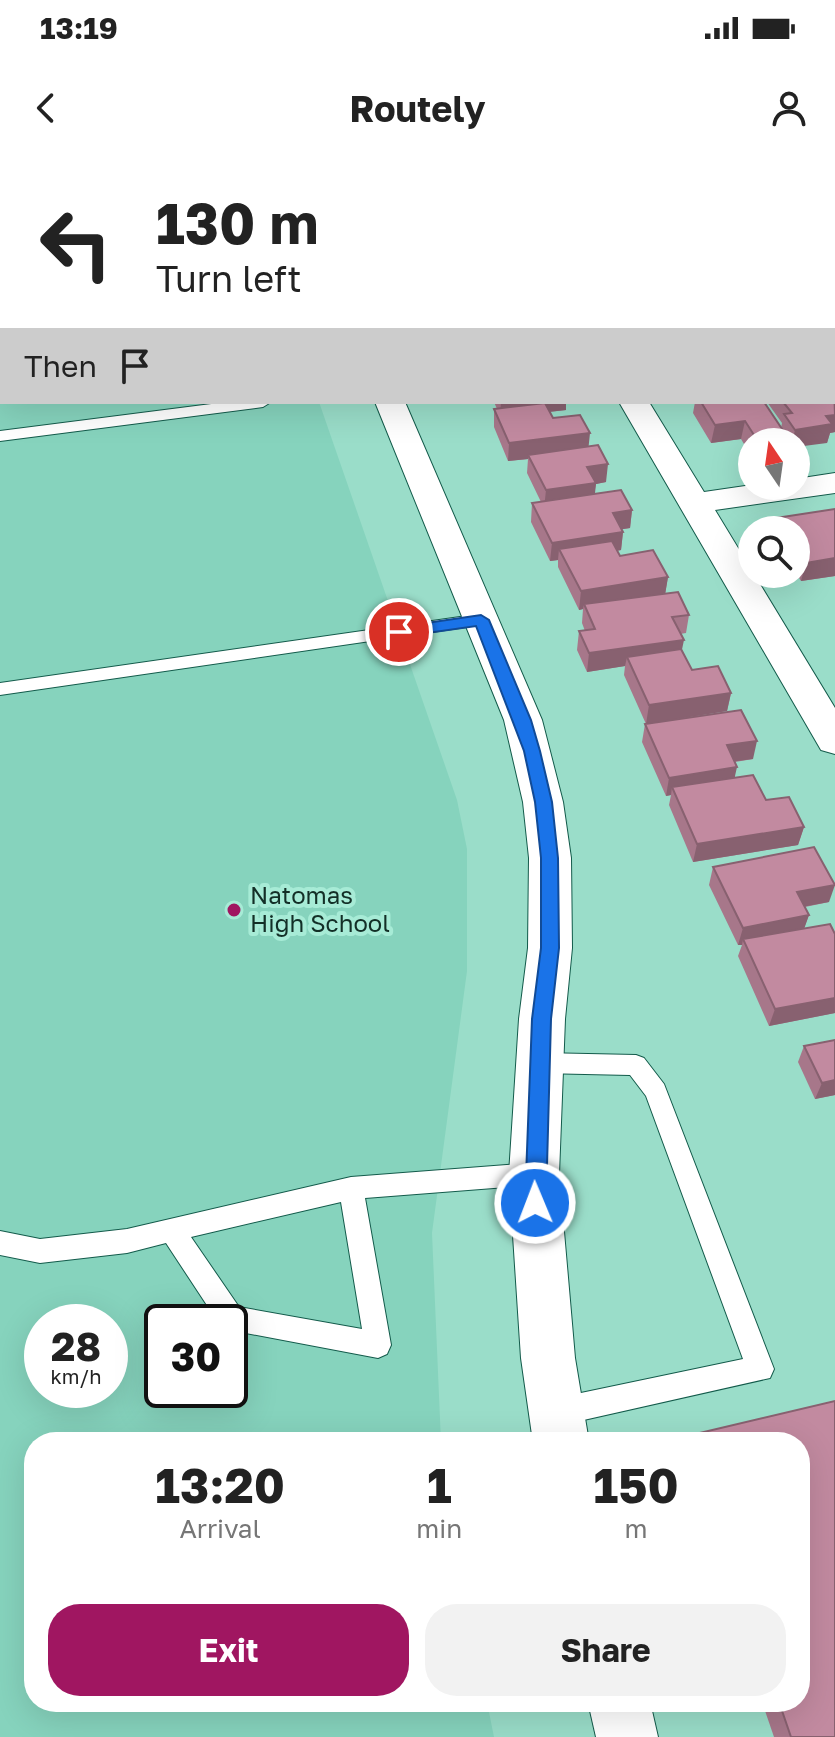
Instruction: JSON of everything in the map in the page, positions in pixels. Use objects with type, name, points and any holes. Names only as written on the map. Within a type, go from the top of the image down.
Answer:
[{"type":"street","points":[[391,404],[523,720],[543,802],[550,858],[550,948],[534,1174],[547,1342],[559,1427]]},
{"type":"street","points":[[635,404],[835,740]]},
{"type":"street","points":[[694,503],[835,483]]},
{"type":"street","points":[[621,1712],[627,1737]]},
{"type":"lane","points":[[0,436],[248,404]]},
{"type":"lane","points":[[0,689],[481,620]]},
{"type":"lane","points":[[540,1063],[636,1065],[656,1091],[760,1369],[559,1427]]},
{"type":"lane","points":[[0,1243],[40,1251],[127,1241],[351,1188],[534,1174]]},
{"type":"lane","points":[[171,1230],[231,1318],[378,1345],[351,1188]]},
{"type":"shaded area","name":"Natomas High School","points":[[0,404],[320,404],[457,800],[467,849],[467,971],[432,1233],[441,1432],[24,1432],[24,1712],[489,1712],[494,1737],[0,1737]]},
{"type":"building","points":[[546,404],[553,418],[580,415],[590,433],[509,443],[494,409]]},
{"type":"building","points":[[702,404],[765,404],[781,428],[750,428],[745,421],[715,425]]},
{"type":"building","points":[[785,404],[835,404],[835,415],[826,416],[832,424],[794,428],[784,414],[792,413]]},
{"type":"building","points":[[598,445],[608,464],[587,467],[596,483],[546,490],[528,455]]},
{"type":"building","points":[[621,490],[632,510],[613,513],[623,532],[552,543],[532,503]]},
{"type":"building","points":[[835,509],[835,558],[810,562],[810,516],[789,516]]},
{"type":"building","points":[[612,541],[620,556],[653,550],[668,577],[581,591],[559,549]]},
{"type":"building","points":[[678,592],[689,615],[672,617],[684,640],[589,653],[579,631],[595,629],[584,604]]},
{"type":"building","points":[[681,649],[692,670],[718,666],[731,693],[649,705],[627,657]]},
{"type":"building","points":[[741,710],[757,741],[727,745],[737,767],[669,778],[645,724]]},
{"type":"building","points":[[753,775],[766,800],[789,797],[804,827],[697,844],[672,787]]},
{"type":"building","points":[[814,847],[835,885],[797,892],[809,915],[743,928],[713,867]]},
{"type":"building","points":[[830,924],[835,934],[835,998],[775,1009],[743,939]]},
{"type":"building","points":[[835,1040],[835,1080],[822,1083],[804,1046]]},
{"type":"building","points":[[835,1401],[835,1737],[791,1737],[782,1712],[810,1712],[810,1432],[704,1432]]},
{"type":"place","name":"Natomas High School","points":[[234,910]]},
{"type":"route","points":[[399,632],[481,620],[523,720],[532,751],[550,858],[550,948],[542,1019],[535,1203]]}]
